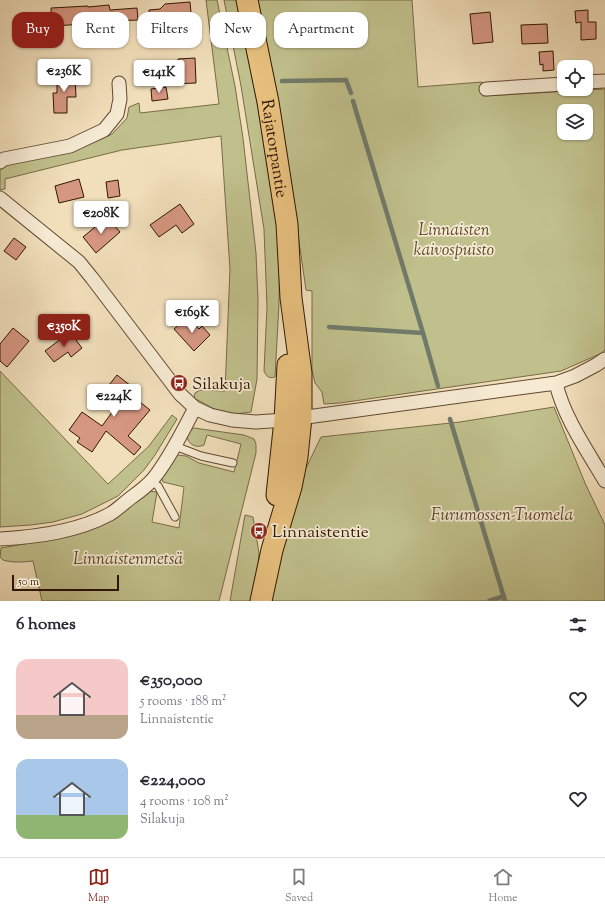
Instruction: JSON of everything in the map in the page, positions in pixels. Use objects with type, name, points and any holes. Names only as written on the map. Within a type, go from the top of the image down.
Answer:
[{"type":"main road","name":"Rajatorpantie","points":[[247,0],[268,102],[287,224],[291,298],[293,419],[272,550],[261,601]]},
{"type":"street","points":[[593,82],[605,81]]},
{"type":"street","points":[[0,162],[70,146],[104,130],[117,114],[120,99],[119,83]]},
{"type":"street","points":[[486,89],[557,84]]},
{"type":"street","points":[[0,198],[78,262],[92,278],[180,394],[195,408],[210,416],[256,422],[293,419],[556,383],[575,376],[605,359]]},
{"type":"street","points":[[556,383],[558,394],[569,418],[605,481]]},
{"type":"street","points":[[0,539],[51,534],[85,524],[110,514],[151,481],[175,446],[195,408]]},
{"type":"lane","points":[[175,446],[201,456],[233,463]]},
{"type":"lane","points":[[151,481],[158,486],[175,517]]},
{"type":"green space","points":[[206,0],[217,0],[220,12],[210,12],[210,32]]},
{"type":"green space","points":[[224,0],[239,0],[241,12],[226,12]]},
{"type":"green space","name":"Linnaisten kaivospuisto","points":[[258,0],[412,0],[418,87],[482,82],[483,96],[557,92],[557,96],[593,96],[593,90],[605,89],[605,350],[602,353],[561,371],[340,403],[324,404],[322,392],[315,383],[312,370],[312,291],[306,290],[294,207],[266,46],[266,12],[260,12]]},
{"type":"green space","points":[[212,48],[227,48],[243,138],[256,253],[258,300],[257,379],[251,412],[236,414],[216,410],[194,398],[195,393],[200,390],[225,391],[230,269],[221,136],[122,150],[5,179],[5,189],[0,190],[0,170],[4,164],[80,148],[104,138],[112,134],[127,118],[129,107],[139,103],[140,113],[219,104]]},
{"type":"green space","points":[[233,48],[248,48],[280,223],[279,303],[275,377],[273,378],[268,377],[264,371],[267,307],[264,229]]},
{"type":"green space","points":[[0,371],[108,484],[149,446],[172,415],[177,419],[144,470],[118,496],[82,514],[53,522],[0,527]]},
{"type":"green space","name":"Furumossen-Tuomela","points":[[554,407],[585,483],[605,525],[605,601],[270,601],[279,562],[304,472],[321,437],[460,422]]},
{"type":"green space","name":"Linnaistenmetsä","points":[[194,428],[244,435],[254,439],[256,444],[256,453],[219,601],[42,601],[33,561],[10,562],[3,560],[0,557],[1,548],[30,543],[148,491],[157,492],[152,522],[179,528],[184,487],[163,482],[161,477],[174,458],[178,455],[186,456],[199,463],[234,472],[241,444],[207,435],[204,445],[195,446],[191,444],[188,438],[188,434]]},
{"type":"green space","points":[[245,515],[253,517],[259,553],[257,577],[251,601],[230,601]]},
{"type":"building","points":[[190,2],[191,12],[149,12],[149,10],[160,9],[165,4]]},
{"type":"building","points":[[109,5],[110,10],[137,8],[137,20],[129,20],[129,12],[72,12],[72,25],[64,25],[64,12],[51,12],[51,8]]},
{"type":"building","points":[[588,10],[588,22],[596,22],[596,39],[581,40],[581,22],[576,23],[575,11]]},
{"type":"building","points":[[490,12],[493,42],[473,44],[470,14]]},
{"type":"building","points":[[547,24],[548,43],[522,44],[521,25]]},
{"type":"building","points":[[553,51],[554,70],[543,71],[543,64],[540,65],[539,52]]},
{"type":"building","points":[[195,58],[196,83],[170,84],[170,71],[177,71],[176,61],[178,61],[178,59]]},
{"type":"building","points":[[75,75],[76,97],[67,97],[67,113],[54,113],[53,93],[57,93],[57,76]]},
{"type":"building","points":[[166,87],[168,99],[152,101],[151,89]]},
{"type":"building","points":[[79,179],[84,197],[59,203],[55,186]]},
{"type":"building","points":[[118,180],[120,196],[108,198],[106,182]]},
{"type":"building","points":[[180,204],[194,224],[182,233],[176,225],[159,237],[150,225]]},
{"type":"building","points":[[107,217],[120,232],[96,253],[83,237]]},
{"type":"building","points":[[14,238],[26,247],[16,260],[4,251]]},
{"type":"building","points":[[188,317],[199,329],[202,326],[210,335],[194,351],[174,329]]},
{"type":"building","points":[[13,328],[29,341],[7,367],[0,361],[0,344]]},
{"type":"building","points":[[70,332],[82,348],[71,357],[68,352],[54,362],[45,351]]},
{"type":"building","points":[[117,375],[140,393],[136,399],[150,410],[128,436],[141,447],[134,455],[106,431],[92,452],[77,442],[80,438],[69,430],[82,412],[102,426],[116,407],[101,395]]},
{"type":"waterway","points":[[282,81],[346,80],[351,93]]},
{"type":"waterway","points":[[353,101],[438,386]]},
{"type":"waterway","points":[[329,327],[423,333]]},
{"type":"waterway","points":[[450,419],[505,601]]},
{"type":"waterway","points":[[489,601],[504,596]]},
{"type":"place","name":"Silakuja","points":[[179,383]]},
{"type":"place","name":"Linnaistentie","points":[[259,531]]}]
